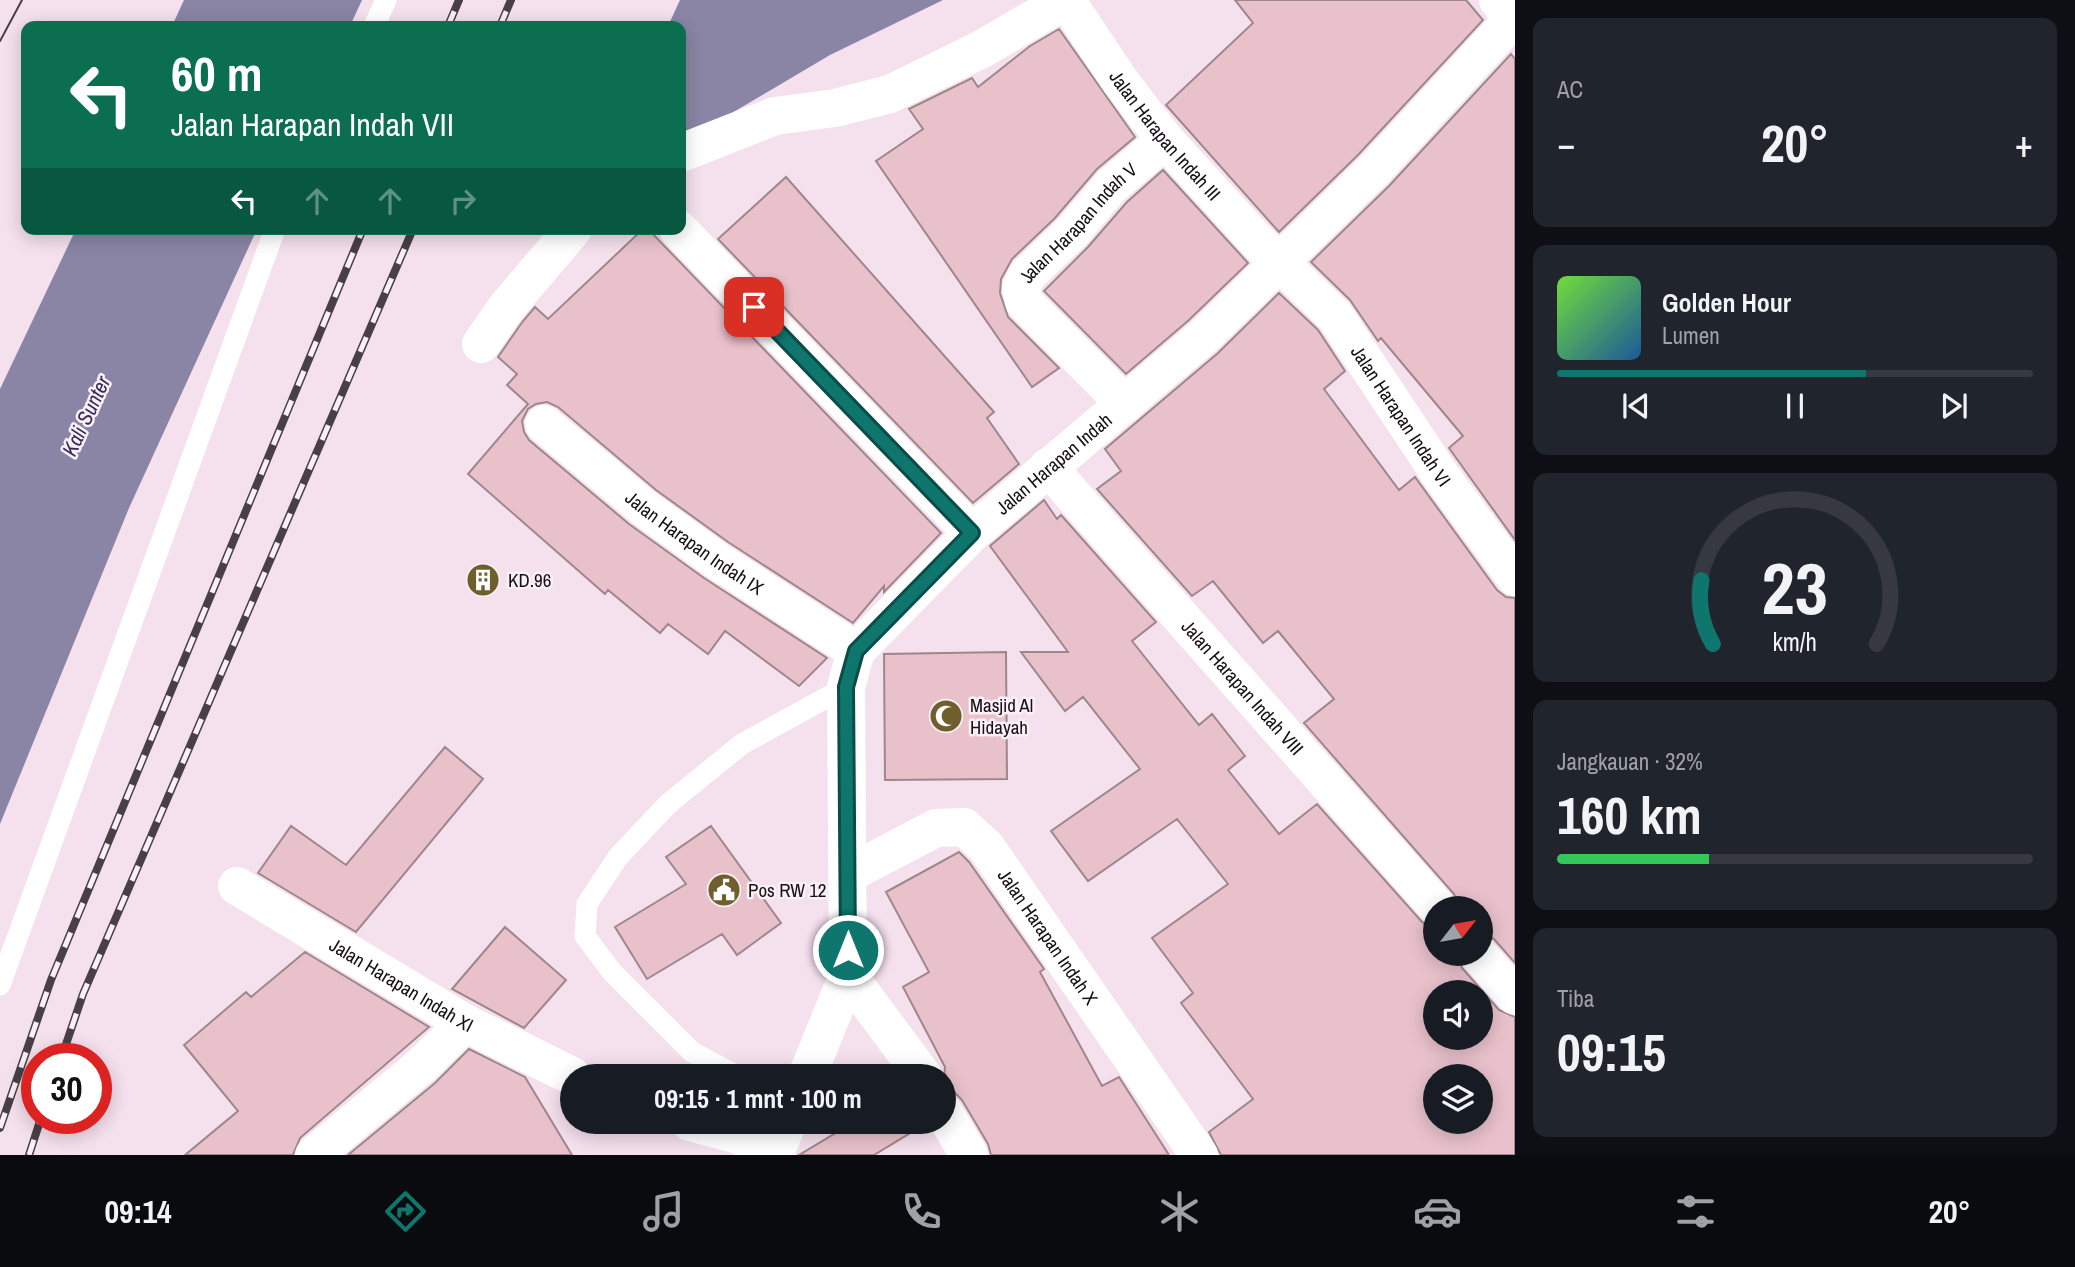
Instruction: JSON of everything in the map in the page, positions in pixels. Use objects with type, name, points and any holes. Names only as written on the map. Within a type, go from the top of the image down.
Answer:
[{"type":"street","name":"Jalan Harapan Indah III","points":[[1066,0],[1120,81],[1165,140],[1257,241],[1278,260]]},
{"type":"street","points":[[686,151],[775,117],[835,108],[890,94],[982,50],[1066,0]]},
{"type":"street","name":"Jalan Harapan Indah","points":[[812,1064],[848,975],[846,687],[856,651],[972,533],[1204,336],[1278,260],[1374,170],[1509,14]]},
{"type":"street","name":"Jalan Harapan Indah V","points":[[1125,404],[1024,302],[1021,288],[1027,275],[1071,233],[1111,186],[1165,140]]},
{"type":"street","points":[[481,344],[506,308],[568,235]]},
{"type":"street","points":[[684,235],[972,533]]},
{"type":"street","name":"Jalan Harapan Indah VI","points":[[1278,260],[1335,316],[1441,476],[1515,577]]},
{"type":"street","name":"Jalan Harapan Indah IX","points":[[544,424],[643,508],[716,560],[856,651]]},
{"type":"street","name":"Jalan Harapan Indah VIII","points":[[1048,467],[1426,896]]},
{"type":"street","name":"Jalan Harapan Indah X","points":[[848,874],[936,828],[964,827],[986,847],[1199,1155]]},
{"type":"street","name":"Jalan Harapan Indah XI","points":[[237,886],[465,1023],[560,1070]]},
{"type":"street","points":[[1489,966],[1515,996]]},
{"type":"street","points":[[848,975],[914,1064]]},
{"type":"street","points":[[318,1154],[421,1066],[465,1023]]},
{"type":"street","points":[[956,1133],[969,1155]]},
{"type":"street","points":[[734,1134],[774,1155],[783,1134]]},
{"type":"lane","points":[[376,21],[386,0]]},
{"type":"lane","points":[[0,985],[273,235]]},
{"type":"lane","points":[[714,1064],[692,1052],[612,972],[585,936],[587,904],[618,858],[668,804],[742,744],[846,687]]},
{"type":"water","points":[[184,0],[362,0],[352,21],[174,21]]},
{"type":"water","points":[[680,0],[943,0],[830,55],[686,140],[686,21],[670,21]]},
{"type":"water","name":"Kali Sunter","points":[[73,235],[254,235],[129,508],[0,824],[0,389]]},
{"type":"building","points":[[1235,0],[1466,0],[1483,20],[1358,155],[1279,232],[1166,105],[1253,23]]},
{"type":"building","points":[[1059,29],[1135,137],[1097,169],[1055,218],[1012,259],[1001,279],[1000,293],[1008,317],[1059,368],[1032,387],[876,161],[923,129],[909,109],[972,78],[978,87],[1030,46]]},
{"type":"building","points":[[1511,54],[1515,59],[1515,540],[1449,448],[1463,436],[1381,338],[1378,341],[1350,300],[1311,262],[1389,186]]},
{"type":"building","points":[[1163,170],[1248,263],[1189,320],[1126,374],[1044,291],[1088,247],[1127,202]]},
{"type":"building","points":[[786,177],[994,412],[987,418],[1019,464],[973,503],[718,239]]},
{"type":"building","points":[[637,235],[654,235],[941,533],[884,592],[884,586],[853,623],[728,542],[656,490],[558,407],[547,402],[536,404],[528,409],[522,421],[529,440],[629,524],[704,578],[827,658],[799,686],[725,631],[708,654],[668,624],[660,633],[608,590],[605,594],[468,474],[528,404],[507,385],[517,374],[498,357],[535,307],[548,319]]},
{"type":"building","points":[[1279,293],[1318,330],[1345,371],[1324,389],[1399,490],[1415,477],[1497,590],[1506,597],[1515,598],[1515,963],[1493,939],[1493,896],[1455,896],[1304,723],[1334,699],[1278,631],[1263,643],[1213,581],[1192,596],[1097,489],[1121,471],[1105,449],[1218,353]]},
{"type":"building","points":[[1044,500],[1057,519],[1061,515],[1156,622],[1132,641],[1199,725],[1212,714],[1245,756],[1228,770],[1279,834],[1317,804],[1423,923],[1423,966],[1461,966],[1473,980],[1423,980],[1423,1050],[1493,1050],[1493,1003],[1499,1010],[1515,1017],[1515,1155],[1221,1155],[1209,1132],[1253,1099],[1181,1003],[1193,993],[1152,938],[1228,884],[1177,819],[1088,881],[1051,831],[1140,769],[1083,697],[1065,711],[1021,652],[1068,652],[990,546]]},
{"type":"building","name":"Masjid Al Hidayah","points":[[1006,652],[1007,779],[885,780],[884,654]]},
{"type":"building","points":[[445,747],[483,779],[356,932],[258,873],[291,826],[346,865]]},
{"type":"building","points":[[711,826],[781,923],[737,955],[722,934],[647,979],[615,927],[686,884],[666,857]]},
{"type":"building","points":[[959,852],[969,862],[1044,969],[1040,972],[1102,1086],[1119,1077],[1169,1155],[991,1155],[988,1144],[956,1094],[956,1064],[943,1064],[903,987],[929,972],[886,892]]},
{"type":"building","points":[[505,927],[566,980],[524,1028],[452,989]]},
{"type":"building","points":[[305,952],[429,1027],[300,1138],[293,1155],[185,1155],[238,1111],[184,1045],[246,992],[251,997]]},
{"type":"building","points":[[469,1049],[525,1077],[572,1155],[348,1155],[435,1083]]},
{"type":"building","points":[[834,1134],[909,1134],[874,1155],[799,1155]]},
{"type":"tram line","points":[[0,41],[22,0]]},
{"type":"railway","points":[[450,21],[459,0]]},
{"type":"railway","points":[[502,21],[511,0]]},
{"type":"railway","points":[[0,1128],[51,980],[361,235]]},
{"type":"railway","points":[[66,1043],[83,994],[410,235]]},
{"type":"railway","points":[[29,1155],[36,1134]]},
{"type":"place","name":"KD.96","points":[[483,580]]},
{"type":"place","name":"Masjid Al Hidayah","points":[[946,716]]},
{"type":"place","name":"Pos RW 12","points":[[724,890]]},
{"type":"route","points":[[754,307],[972,533],[856,651],[846,687],[848,950]]}]
